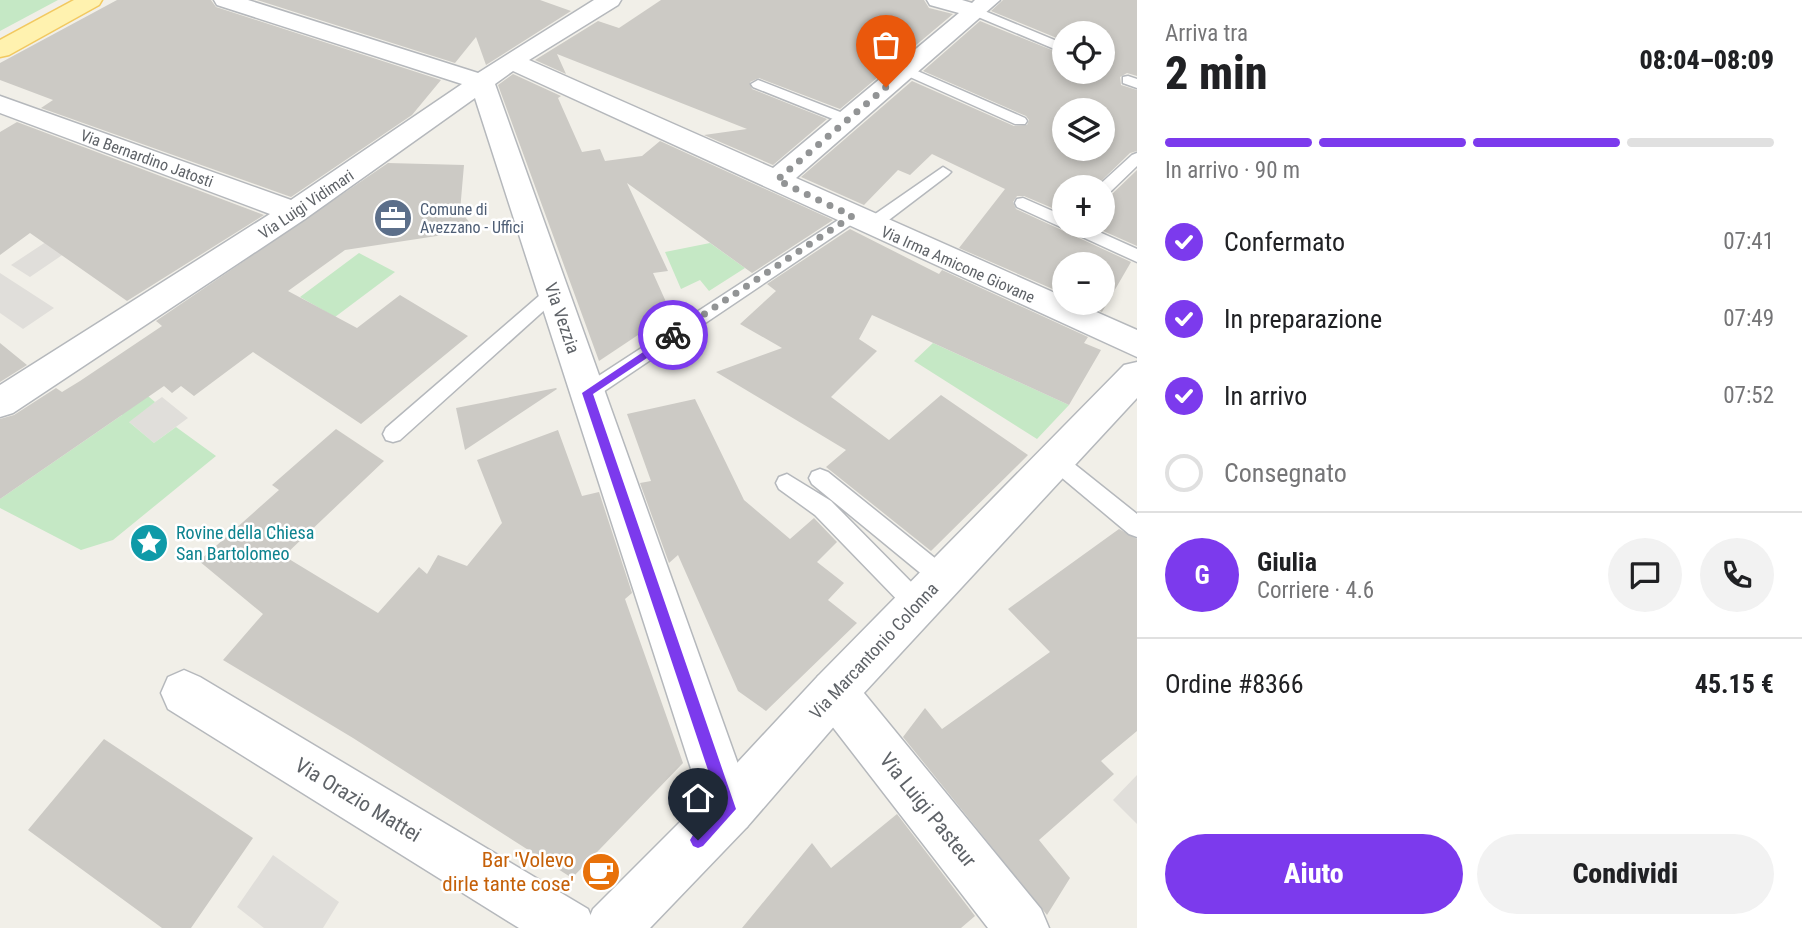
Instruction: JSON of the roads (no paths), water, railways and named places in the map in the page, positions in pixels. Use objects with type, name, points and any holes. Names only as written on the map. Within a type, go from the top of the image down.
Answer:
[{"type":"main road","points":[[0,50],[91,0]]},
{"type":"street","points":[[225,0],[306,15],[482,82]]},
{"type":"street","name":"Via Luigi Vidimari","points":[[0,403],[294,212],[511,61],[610,0]]},
{"type":"street","points":[[938,0],[982,5]]},
{"type":"street","points":[[777,180],[982,5]]},
{"type":"street","name":"Via Irma Amicone Giovane","points":[[511,61],[1137,344]]},
{"type":"street","name":"Via Vezzia","points":[[482,82],[729,809]]},
{"type":"street","name":"Via Bernardino Jatosti","points":[[0,104],[294,212]]},
{"type":"street","name":"Via Marcantonio Colonna","points":[[612,928],[729,809],[834,692],[1137,375]]},
{"type":"street","name":"Via Luigi Pasteur","points":[[834,692],[1023,928]]},
{"type":"street","name":"Via Orazio Mattei","points":[[184,693],[569,928]]},
{"type":"lane","points":[[982,5],[1052,43]]},
{"type":"lane","points":[[906,70],[1020,121]]},
{"type":"lane","points":[[758,85],[848,120]]},
{"type":"lane","points":[[1115,179],[1137,158]]},
{"type":"lane","points":[[587,393],[943,172]]},
{"type":"lane","points":[[1023,203],[1052,216]]},
{"type":"lane","points":[[1115,232],[1137,241]]},
{"type":"lane","points":[[1098,238],[1137,256]]},
{"type":"lane","points":[[393,435],[553,293]]},
{"type":"lane","points":[[1056,461],[1137,527]]},
{"type":"lane","points":[[820,478],[930,591]]},
{"type":"lane","points":[[788,483],[930,591]]},
{"type":"place","name":"Comune di Avezzano - Uffici","points":[[393,218]]},
{"type":"place","name":"Rovine della Chiesa San Bartolomeo","points":[[149,543]]},
{"type":"place","name":"Bar 'Volevo dirle tante cose'","points":[[601,872]]}]
